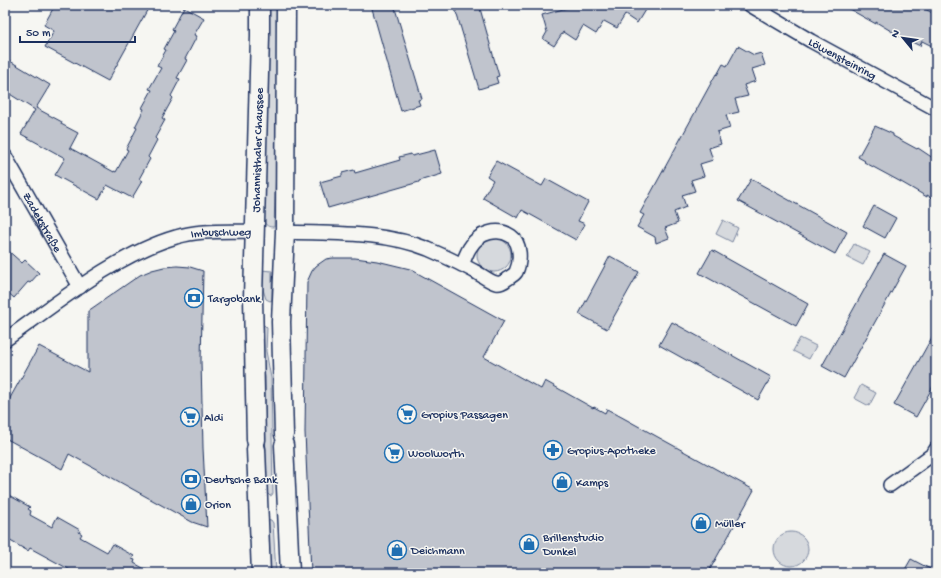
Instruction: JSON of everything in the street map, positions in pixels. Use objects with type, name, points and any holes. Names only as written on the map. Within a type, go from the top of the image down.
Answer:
[{"type":"main road","name":"Johannisthaler Chaussee","points":[[260,5],[253,298],[260,573]]},
{"type":"main road","points":[[286,5],[285,232],[281,322],[284,440],[290,573]]},
{"type":"main road","name":"Imbuschweg","points":[[255,231],[285,232]]},
{"type":"street","name":"Löwensteinring","points":[[750,5],[936,109]]},
{"type":"street","name":"Zadekstraße","points":[[5,156],[80,287]]},
{"type":"street","name":"Imbuschweg","points":[[5,340],[80,287],[114,265],[140,251],[177,236],[207,232],[255,231]]},
{"type":"street","name":"Imbuschweg","points":[[285,232],[363,235],[384,237],[414,244],[462,265],[496,283],[504,282],[516,273],[520,261],[515,239],[509,234],[496,231],[486,233],[479,237],[471,245],[462,265]]},
{"type":"street","points":[[890,484],[933,454],[936,449]]},
{"type":"shaded area","points":[[267,5],[278,5],[278,99],[274,227],[267,226],[263,220]]},
{"type":"shaded area","points":[[723,220],[738,228],[732,242],[716,234]]},
{"type":"shaded area","points":[[494,238],[506,243],[511,255],[506,267],[494,272],[482,267],[477,255],[482,243]]},
{"type":"shaded area","points":[[854,244],[870,252],[863,265],[847,257]]},
{"type":"shaded area","points":[[261,270],[272,271],[272,300],[270,301],[266,299],[261,283]]},
{"type":"shaded area","points":[[264,325],[267,328],[266,351],[271,378],[273,493],[270,496],[266,492],[265,377],[260,352],[262,326]]},
{"type":"shaded area","points":[[800,338],[816,346],[809,359],[793,351]]},
{"type":"shaded area","points":[[861,385],[876,393],[869,406],[854,398]]},
{"type":"shaded area","points":[[266,519],[271,520],[273,523],[276,573],[265,573]]},
{"type":"shaded area","points":[[791,532],[803,537],[808,549],[803,561],[791,566],[779,561],[774,549],[779,537]]},
{"type":"building","points":[[55,5],[150,5],[108,81],[45,47],[54,31],[44,25]]},
{"type":"building","points":[[371,5],[394,5],[422,99],[418,100],[420,105],[401,111]]},
{"type":"building","points":[[454,5],[479,5],[499,76],[496,77],[498,83],[479,89]]},
{"type":"building","points":[[577,5],[648,5],[637,23],[625,15],[617,28],[604,21],[596,34],[583,26],[575,40],[563,32],[554,46],[543,39],[547,32],[542,15]]},
{"type":"building","points":[[842,5],[918,5],[936,15],[936,48],[922,41],[920,46],[912,42],[911,43],[876,22],[876,24]]},
{"type":"building","points":[[184,7],[204,18],[194,35],[197,36],[185,59],[187,60],[177,78],[180,79],[171,96],[173,98],[162,118],[165,120],[155,138],[157,140],[148,157],[150,159],[139,179],[142,181],[132,198],[107,185],[99,199],[55,175],[65,158],[21,134],[35,110],[5,91],[5,58],[50,85],[36,108],[62,122],[61,124],[78,133],[70,148],[116,172],[128,150],[126,149],[137,128],[135,127],[144,109],[142,108],[152,90],[149,89],[161,68],[157,66],[174,31],[172,29]]},
{"type":"building","points":[[738,46],[754,55],[761,53],[765,65],[752,69],[756,81],[744,85],[748,96],[735,99],[739,112],[726,115],[730,128],[717,132],[721,144],[709,148],[713,160],[700,164],[704,176],[691,180],[695,191],[682,195],[686,207],[674,212],[678,223],[665,228],[669,238],[656,243],[655,237],[637,227],[644,215],[640,213],[716,74],[717,75],[723,64],[727,66]]},
{"type":"building","points":[[875,126],[893,134],[893,136],[917,149],[918,148],[936,160],[936,200],[927,195],[927,197],[864,162],[865,161],[858,157]]},
{"type":"building","points":[[435,150],[442,174],[328,208],[320,182],[342,176],[342,173],[354,170],[355,173],[400,160],[399,157],[411,154],[412,156]]},
{"type":"building","points":[[496,161],[542,186],[546,179],[588,202],[578,221],[585,224],[576,240],[522,210],[518,218],[483,198],[493,180],[487,176]]},
{"type":"building","points":[[751,179],[847,232],[835,254],[738,201]]},
{"type":"building","points":[[874,206],[896,218],[885,238],[863,226]]},
{"type":"building","points":[[5,248],[22,263],[25,260],[39,273],[30,283],[28,282],[14,298],[5,290]]},
{"type":"building","points":[[712,250],[808,304],[796,326],[699,273]]},
{"type":"building","points":[[884,254],[906,266],[844,378],[822,366]]},
{"type":"building","points":[[610,256],[639,272],[607,329],[579,314]]},
{"type":"building","name":"Gropius Passagen","points":[[355,258],[377,261],[410,269],[504,321],[484,357],[541,389],[545,381],[593,408],[594,407],[605,413],[607,409],[754,490],[708,573],[311,573],[305,432],[307,282],[316,266],[326,259]]},
{"type":"building","points":[[164,267],[190,267],[203,271],[201,361],[207,527],[192,522],[69,454],[62,469],[5,438],[5,407],[39,346],[88,372],[88,311],[140,275]]},
{"type":"building","points":[[672,322],[771,377],[758,400],[659,345]]},
{"type":"building","points":[[936,330],[936,381],[916,417],[894,405]]},
{"type":"building","points":[[5,493],[30,507],[28,509],[31,511],[30,515],[52,527],[57,517],[80,530],[79,532],[82,534],[80,537],[107,552],[112,544],[134,556],[132,559],[135,560],[134,563],[152,573],[76,573],[30,548],[28,551],[5,538]]},
{"type":"building","points":[[911,559],[936,572],[936,573],[903,573]]},
{"type":"place","name":"Targobank","points":[[194,298]]},
{"type":"place","name":"Gropius Passagen","points":[[407,414]]},
{"type":"place","name":"Aldi","points":[[190,417]]},
{"type":"place","name":"Gropius-Apotheke","points":[[553,450]]},
{"type":"place","name":"Woolworth","points":[[394,453]]},
{"type":"place","name":"Deutsche Bank","points":[[191,479]]},
{"type":"place","name":"Kamps","points":[[562,482]]},
{"type":"place","name":"Orion","points":[[191,504]]},
{"type":"place","name":"Müller","points":[[701,523]]},
{"type":"place","name":"Brillenstudio Dunkel","points":[[529,544]]},
{"type":"place","name":"Deichmann","points":[[397,550]]}]
